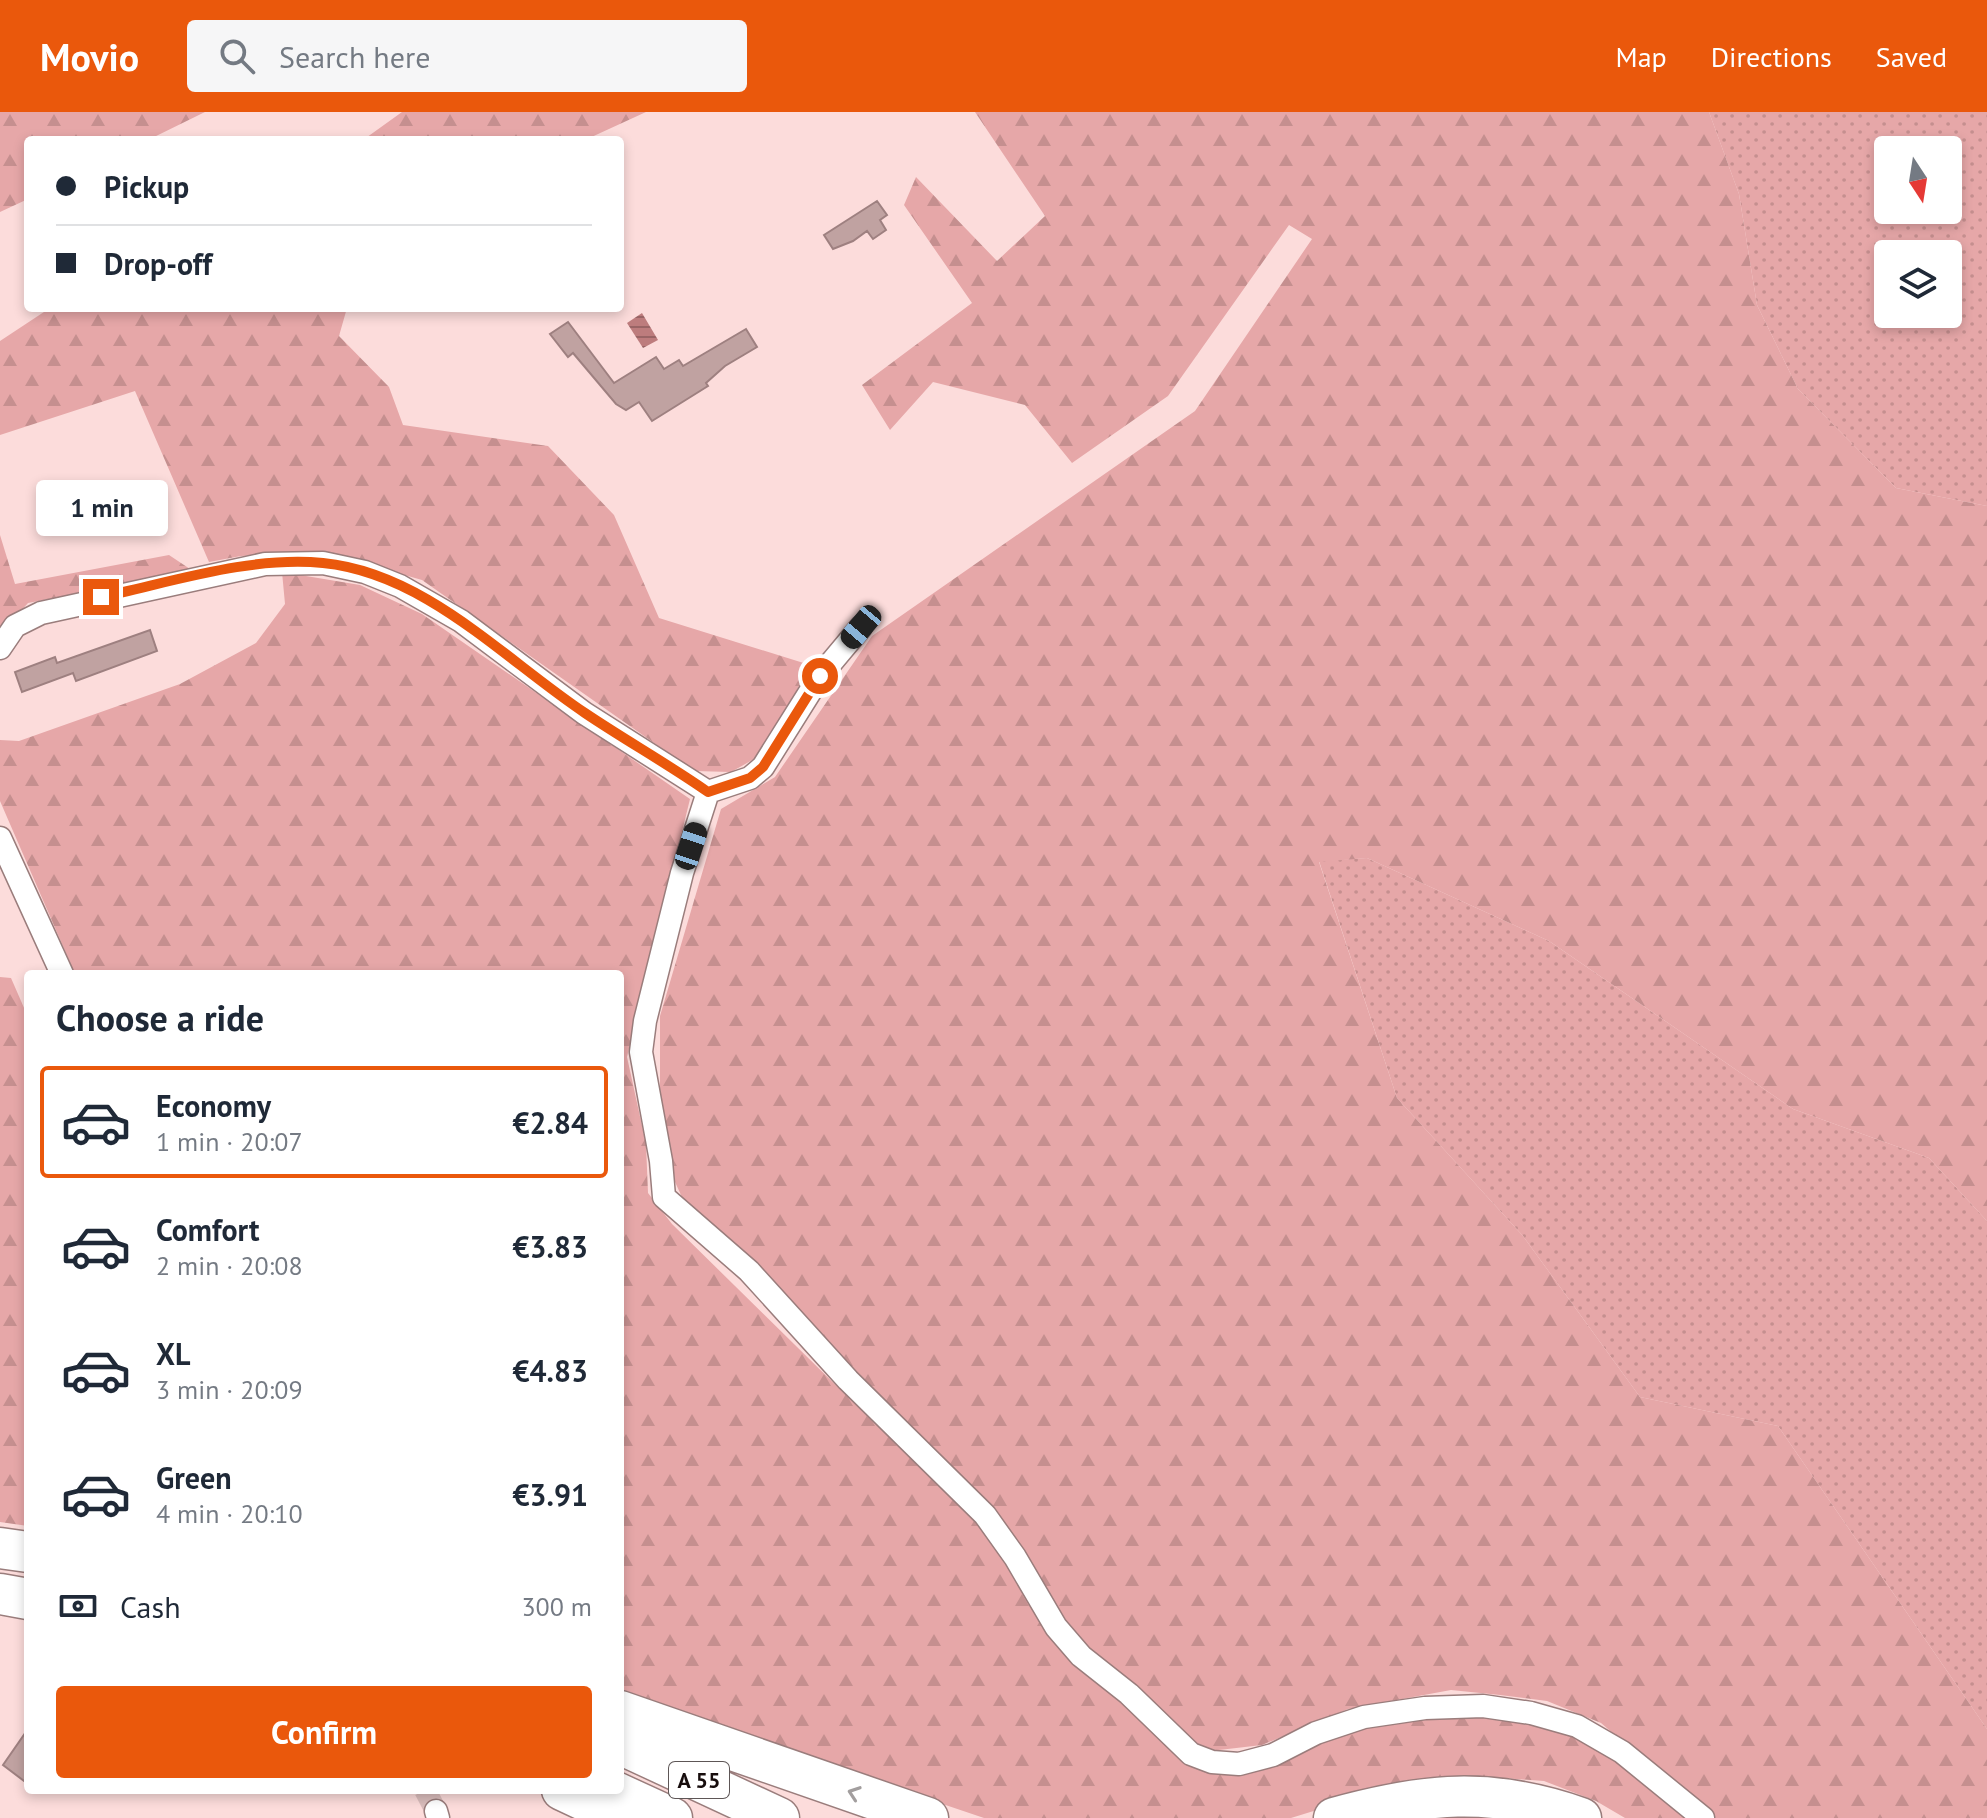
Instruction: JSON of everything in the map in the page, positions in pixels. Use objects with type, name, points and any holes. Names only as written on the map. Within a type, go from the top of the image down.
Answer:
[{"type":"highway","points":[[0,1548],[24,1551]]},
{"type":"highway","points":[[0,1594],[24,1598]]},
{"type":"highway","points":[[624,1712],[928,1818]]},
{"type":"highway","name":"A 55","points":[[624,1746],[779,1818]]},
{"type":"highway","points":[[571,1794],[622,1818]]},
{"type":"highway","name":"A 55","points":[[620,1794],[672,1818]]},
{"type":"highway","points":[[1334,1818],[1415,1798],[1462,1795],[1506,1797],[1571,1814]]},
{"type":"highway","points":[[1384,1818],[1426,1805],[1471,1800],[1523,1802],[1571,1814]]},
{"type":"street","points":[[0,648],[15,626],[41,613],[265,564],[323,563],[365,572],[400,586],[461,621],[584,713],[708,792]]},
{"type":"street","points":[[708,792],[750,778],[763,767],[820,676],[861,627]]},
{"type":"street","points":[[708,792],[682,873],[645,1021],[641,1052],[661,1161],[664,1197],[749,1271],[848,1380],[985,1515],[1015,1557],[1056,1627],[1081,1656],[1129,1694],[1191,1754],[1212,1762],[1239,1764],[1273,1755],[1316,1733],[1364,1717],[1425,1708],[1483,1706],[1531,1713],[1577,1726],[1622,1752],[1703,1818]]},
{"type":"street","points":[[0,838],[60,970]]},
{"type":"green space","points":[[0,112],[205,112],[156,136],[24,136],[24,201],[0,212]]},
{"type":"green space","points":[[402,112],[646,112],[594,136],[369,136]]},
{"type":"green space","points":[[975,112],[1709,112],[1739,194],[1757,305],[1798,389],[1896,488],[1987,506],[1987,1221],[1929,1158],[1793,1109],[1549,941],[1367,858],[1319,862],[1397,1098],[1523,1236],[1640,1397],[1778,1426],[1987,1729],[1987,1818],[1711,1818],[1601,1723],[1547,1701],[1451,1690],[1348,1709],[1262,1745],[1202,1752],[1080,1645],[997,1516],[720,1233],[685,1204],[671,1173],[660,1116],[660,1016],[721,809],[775,777],[872,636],[1195,411],[1312,239],[1289,225],[1168,396],[1072,463],[1025,405],[933,382],[890,430],[862,385],[972,303],[904,205],[916,177],[997,261],[1045,216]]},
{"type":"green space","points":[[1709,112],[1987,112],[1987,506],[1896,488],[1798,389],[1757,305],[1739,194]]},
{"type":"green space","points":[[44,312],[346,312],[339,336],[389,387],[403,425],[548,446],[614,515],[659,618],[810,665],[763,754],[731,772],[694,771],[422,580],[323,552],[241,556],[209,562],[135,391],[0,435],[0,341]]},
{"type":"green space","points":[[0,535],[15,584],[169,555],[193,571],[28,603],[0,634]]},
{"type":"green space","points":[[282,572],[360,585],[422,614],[690,799],[627,1057],[646,1144],[648,1193],[672,1224],[988,1535],[1066,1654],[1213,1772],[1300,1745],[1387,1723],[1430,1717],[1474,1716],[1519,1720],[1564,1731],[1598,1747],[1615,1757],[1689,1818],[1625,1818],[1596,1801],[1544,1781],[1488,1777],[1404,1783],[1291,1818],[984,1818],[624,1696],[624,970],[73,970],[0,801],[0,740],[19,741],[180,684],[256,643],[285,604]]},
{"type":"green space","points":[[1367,858],[1549,941],[1793,1109],[1929,1158],[1987,1221],[1987,1729],[1778,1426],[1640,1397],[1523,1236],[1397,1098],[1319,861]]},
{"type":"green space","points":[[0,977],[11,978],[24,1008],[24,1525],[0,1522]]},
{"type":"shaded area","points":[[642,313],[658,340],[643,348],[627,323]]},
{"type":"building","points":[[877,201],[887,215],[880,220],[886,230],[873,239],[867,231],[833,249],[824,235]]},
{"type":"building","points":[[568,322],[614,383],[656,357],[664,369],[679,360],[683,366],[746,329],[757,347],[725,366],[706,383],[708,386],[652,421],[639,402],[626,410],[616,404],[573,353],[568,357],[550,334]]},
{"type":"building","points":[[150,630],[157,651],[76,681],[73,673],[22,692],[15,672],[55,657],[57,663]]},
{"type":"building","points":[[24,1735],[24,1781],[3,1765]]},
{"type":"tunnel","points":[[427,1794],[436,1811]]},
{"type":"route","points":[[101,597],[265,564],[323,563],[365,572],[400,586],[461,621],[584,713],[708,792],[750,778],[763,767],[782,742],[820,676]]}]
